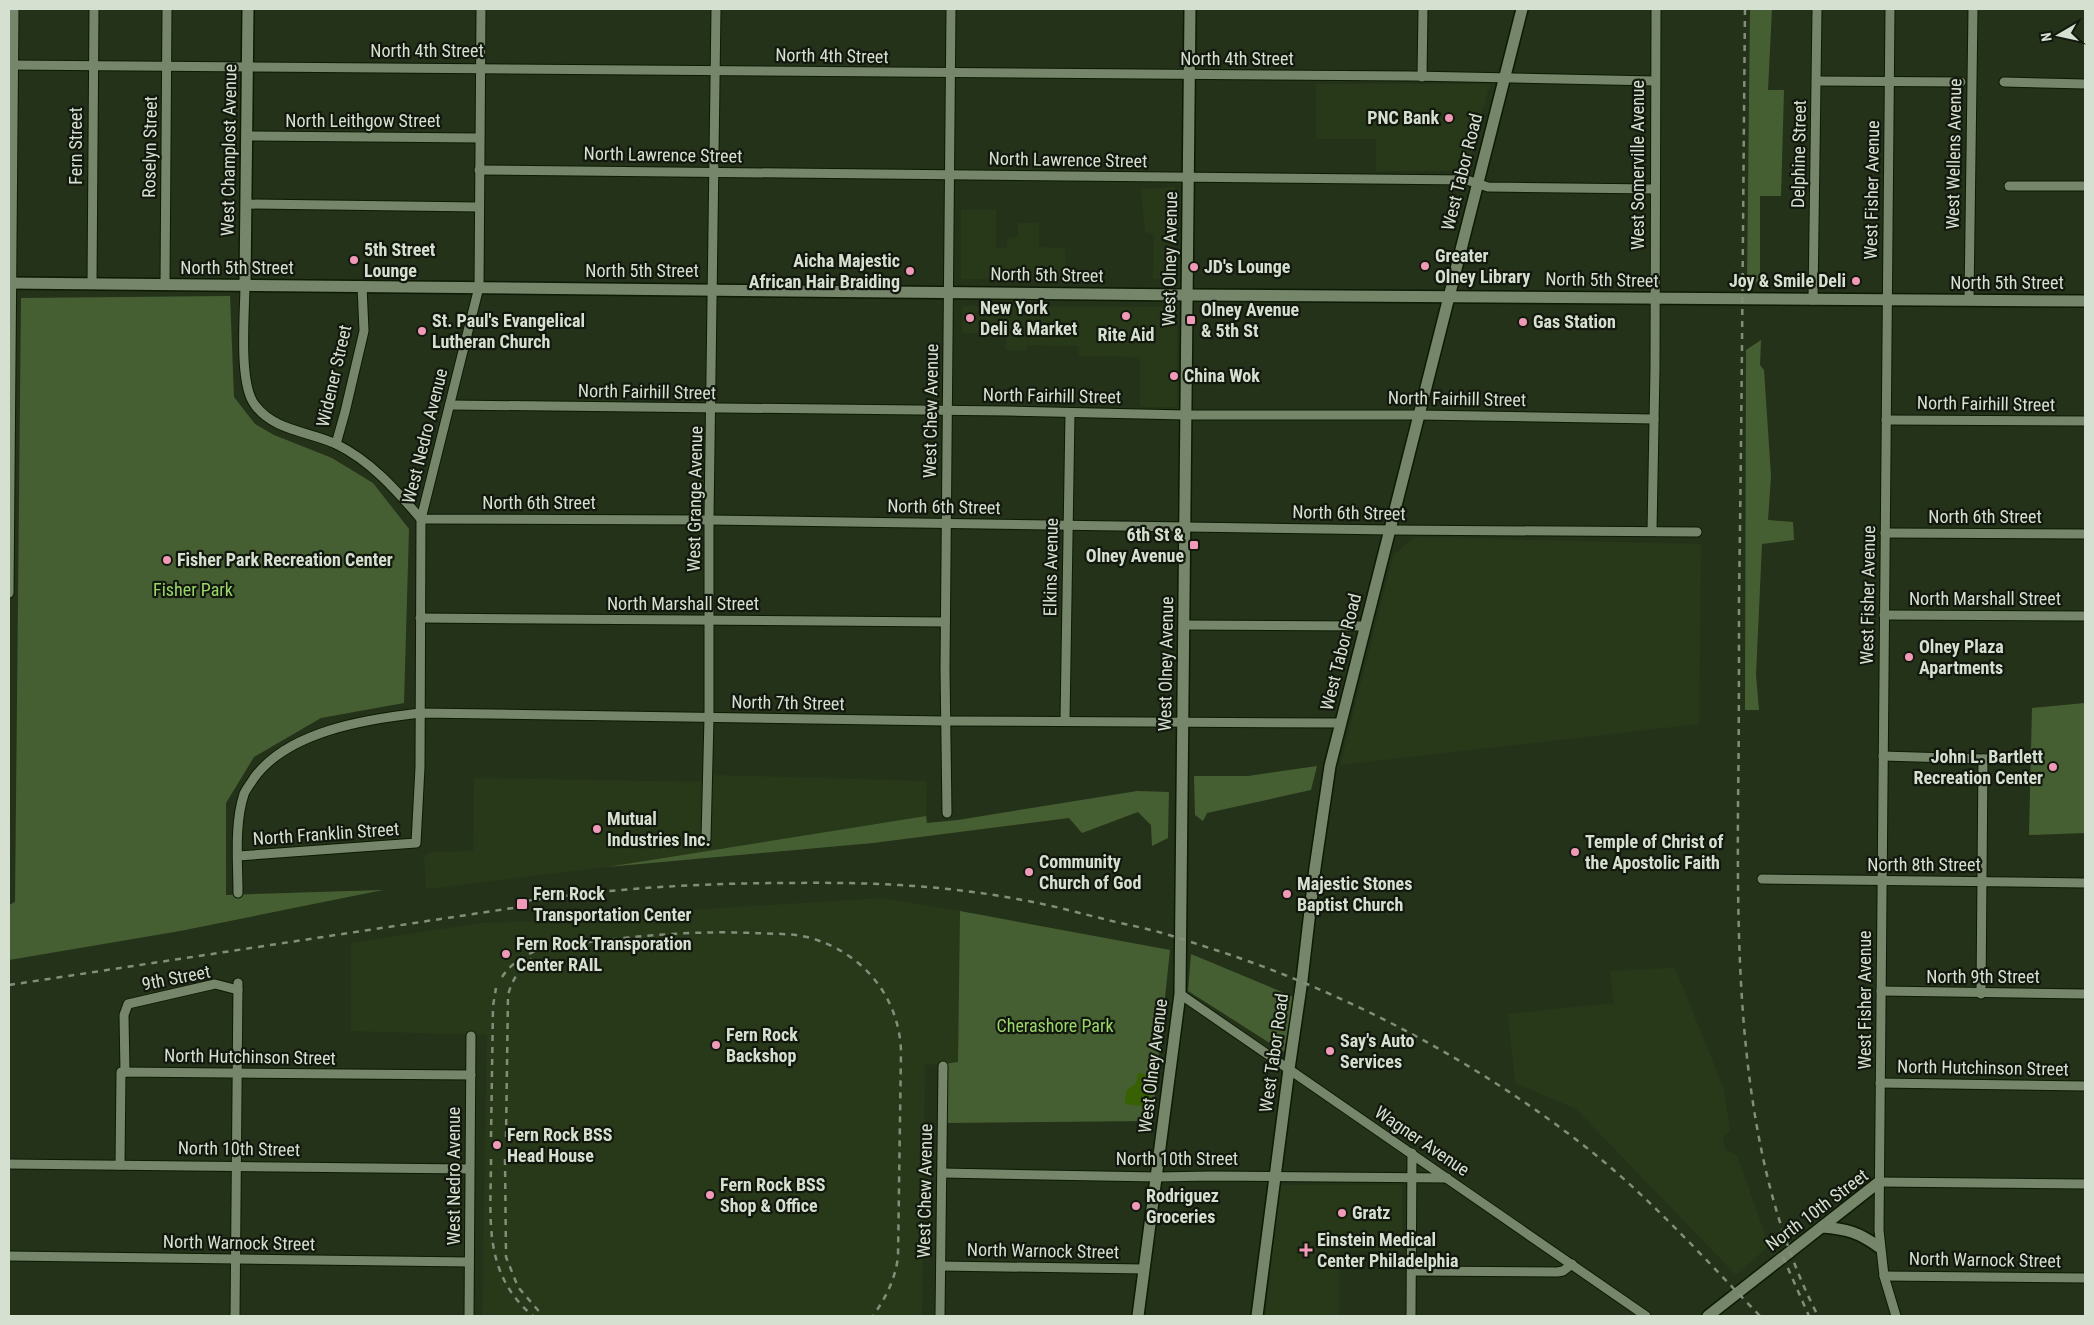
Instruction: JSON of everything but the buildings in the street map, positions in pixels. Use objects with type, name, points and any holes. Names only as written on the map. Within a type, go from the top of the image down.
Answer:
[{"type":"street","points":[[9,594],[11,65],[14,9]]},
{"type":"street","name":"Fern Street","points":[[92,284],[94,9]]},
{"type":"street","name":"Roselyn Street","points":[[165,285],[167,9]]},
{"type":"street","name":"West Champlost Avenue","points":[[248,9],[245,284],[246,382],[254,404],[275,423],[336,444]]},
{"type":"street","name":"West Nedro Avenue","points":[[416,843],[420,767],[421,519],[479,287],[478,207],[481,9]]},
{"type":"street","name":"West Grange Avenue","points":[[706,839],[709,718],[709,520],[716,9]]},
{"type":"street","name":"West Chew Avenue","points":[[947,813],[945,622],[952,9]]},
{"type":"street","name":"West Olney Avenue","points":[[1138,1316],[1180,994],[1190,9]]},
{"type":"street","points":[[1422,76],[1423,9]]},
{"type":"street","name":"West Tabor Road","points":[[1257,1316],[1330,766],[1365,626],[1392,530],[1448,296],[1522,9]]},
{"type":"street","name":"West Somerville Avenue","points":[[1652,531],[1656,9]]},
{"type":"street","name":"Delphine Street","points":[[1813,300],[1817,9]]},
{"type":"street","name":"West Fisher Avenue","points":[[1890,9],[1879,1247],[1884,1276],[1896,1316]]},
{"type":"street","name":"West Wellens Avenue","points":[[1968,300],[1973,9]]},
{"type":"street","name":"North 4th Street","points":[[11,65],[1422,76],[1655,81]]},
{"type":"street","points":[[1817,81],[1961,82]]},
{"type":"street","points":[[2004,82],[2085,84]]},
{"type":"street","name":"North Leithgow Street","points":[[247,136],[479,138]]},
{"type":"street","name":"North Lawrence Street","points":[[479,170],[1468,180],[1488,187],[1654,189]]},
{"type":"street","points":[[2010,186],[2085,186]]},
{"type":"street","points":[[246,204],[478,207]]},
{"type":"street","name":"North 5th Street","points":[[10,283],[949,291],[1187,295],[2085,301]]},
{"type":"street","name":"Widener Street","points":[[336,444],[364,331],[362,286]]},
{"type":"street","name":"North Fairhill Street","points":[[450,405],[1654,419]]},
{"type":"street","name":"Elkins Avenue","points":[[1065,721],[1070,413]]},
{"type":"street","name":"North Fairhill Street","points":[[1886,420],[2085,421]]},
{"type":"street","points":[[336,444],[364,460],[385,478],[421,519]]},
{"type":"street","name":"North 6th Street","points":[[421,519],[709,520],[1184,528],[1697,532]]},
{"type":"street","name":"North 6th Street","points":[[1885,533],[2085,534]]},
{"type":"street","name":"North Marshall Street","points":[[1884,614],[2085,616]]},
{"type":"street","name":"North Marshall Street","points":[[420,618],[945,622]]},
{"type":"street","points":[[1184,625],[1365,626]]},
{"type":"street","name":"North 7th Street","points":[[238,856],[239,824],[244,793],[264,765],[290,748],[339,726],[377,718],[420,713],[945,721],[1341,723]]},
{"type":"street","points":[[1883,756],[1983,759],[2031,757]]},
{"type":"street","points":[[1981,994],[1983,759]]},
{"type":"street","name":"North Franklin Street","points":[[238,856],[416,843]]},
{"type":"street","points":[[238,856],[238,893]]},
{"type":"street","name":"North 8th Street","points":[[1762,879],[2085,883]]},
{"type":"street","name":"9th Street","points":[[125,1072],[124,1015],[128,1004],[215,984],[238,987],[237,1073]]},
{"type":"street","name":"North 9th Street","points":[[1881,992],[2085,994]]},
{"type":"street","name":"Wagner Avenue","points":[[1180,994],[1644,1315]]},
{"type":"street","name":"West Nedro Avenue","points":[[469,1316],[471,1036]]},
{"type":"street","name":"West Chew Avenue","points":[[940,1316],[943,1066]]},
{"type":"street","points":[[120,1165],[122,1072],[125,1072]]},
{"type":"street","name":"North Hutchinson Street","points":[[125,1072],[471,1075]]},
{"type":"street","points":[[235,1316],[237,1073]]},
{"type":"street","name":"North Hutchinson Street","points":[[1880,1083],[2085,1086]]},
{"type":"street","points":[[1411,1316],[1412,1153]]},
{"type":"street","name":"North 10th Street","points":[[9,1164],[469,1169]]},
{"type":"street","name":"North 10th Street","points":[[942,1173],[1157,1177],[1448,1178]]},
{"type":"street","name":"North 10th Street","points":[[1713,1314],[1879,1182],[2085,1184]]},
{"type":"street","points":[[1822,1227],[1846,1229],[1858,1233],[1879,1247]]},
{"type":"street","name":"North Warnock Street","points":[[9,1256],[470,1262]]},
{"type":"street","points":[[1412,1271],[1564,1272],[1572,1264]]},
{"type":"street","name":"North Warnock Street","points":[[940,1266],[1144,1270]]},
{"type":"street","name":"North Warnock Street","points":[[1884,1276],[2085,1278]]},
{"type":"shaded area","points":[[1316,84],[1490,84],[1467,171],[1376,171],[1376,139],[1316,139]]},
{"type":"shaded area","points":[[1175,187],[1176,278],[1153,279],[1154,234],[1145,232],[1141,189]]},
{"type":"shaded area","points":[[961,210],[996,210],[996,248],[1007,248],[1007,238],[1018,237],[1018,223],[1039,223],[1039,247],[1065,248],[1066,279],[961,279]]},
{"type":"shaded area","points":[[962,306],[1177,307],[1177,407],[1140,407],[1140,357],[1079,356],[1078,346],[1027,345],[1026,350],[1006,350],[1006,333],[962,333]]},
{"type":"shaded area","points":[[1414,537],[1701,544],[1699,724],[1340,765],[1393,556]]},
{"type":"shaded area","name":"Mutual Industries Inc.","points":[[714,775],[927,781],[926,816],[607,867],[426,889],[424,857],[430,852],[473,851],[474,778],[713,782]]},
{"type":"shaded area","points":[[883,898],[960,911],[958,1063],[925,1065],[922,1316],[482,1316],[487,1035],[351,1031],[351,943],[480,923],[551,921]]},
{"type":"shaded area","points":[[1675,968],[1724,1089],[1730,1131],[1723,1137],[1725,1150],[1737,1155],[1769,1246],[1736,1275],[1576,1109],[1515,1083],[1508,1014],[1614,1003],[1610,971]]},
{"type":"shaded area","points":[[1138,1073],[1153,1075],[1149,1107],[1125,1104],[1126,1091],[1136,1083]]},
{"type":"shaded area","name":"Einstein Medical Center Philadelphia","points":[[1280,1185],[1402,1185],[1402,1251],[1339,1250],[1339,1316],[1265,1316]]},
{"type":"green space","points":[[1750,9],[1772,9],[1768,90],[1784,90],[1781,196],[1760,196],[1760,282],[1747,283]]},
{"type":"green space","name":"Fisher Park","points":[[230,296],[234,397],[255,424],[274,435],[332,458],[373,483],[409,529],[404,703],[321,718],[254,757],[226,803],[226,895],[383,890],[180,931],[9,960],[9,905],[15,902],[21,298]]},
{"type":"green space","points":[[1761,340],[1760,365],[1764,370],[1771,476],[1768,520],[1793,522],[1794,540],[1762,544],[1756,675],[1759,710],[1745,710],[1746,350]]},
{"type":"green space","points":[[2085,703],[2085,833],[2029,835],[2032,708]]},
{"type":"green space","points":[[1317,766],[1311,790],[1207,813],[1203,821],[1195,815],[1194,776],[1248,776]]},
{"type":"green space","points":[[1137,791],[1169,792],[1168,838],[1152,846],[1151,825],[1138,812],[1082,833],[1069,818],[873,843],[607,867],[926,816],[927,823],[958,820]]},
{"type":"green space","name":"Cherashore Park","points":[[960,911],[1170,950],[1152,1121],[945,1123],[944,1064],[958,1062]]},
{"type":"green space","points":[[1191,954],[1294,997],[1284,1052],[1188,991]]},
{"type":"railway","points":[[1745,9],[1738,804],[1739,934],[1742,1000],[1748,1066],[1758,1131],[1772,1195],[1792,1257],[1818,1316]]},
{"type":"railway","points":[[526,901],[592,893],[692,885],[759,883],[905,885],[961,890],[1039,903],[1160,932],[1222,952],[1270,969],[1363,1009],[1452,1057],[1537,1111],[1578,1141],[1626,1181],[1672,1225],[1760,1316]]},
{"type":"railway","points":[[9,985],[519,907]]},
{"type":"railway","points":[[502,977],[521,958],[546,948],[623,938],[728,932],[807,937],[844,953],[860,964],[874,978],[885,994],[899,1031],[901,1051],[898,1257],[895,1273],[889,1288],[873,1316]]},
{"type":"railway","points":[[506,1137],[508,995],[517,974],[533,958]]},
{"type":"railway","points":[[491,1137],[493,1006],[496,988]]},
{"type":"railway","points":[[491,1159],[491,1223],[497,1263],[505,1282],[517,1299],[533,1316]]},
{"type":"railway","points":[[505,1159],[506,1257],[518,1287],[543,1316]]},
{"type":"railway","points":[[1783,1257],[1809,1316]]},
{"type":"place","name":"PNC Bank","points":[[1449,118]]},
{"type":"place","name":"5th Street Lounge","points":[[354,260]]},
{"type":"place","name":"Greater Olney Library","points":[[1425,266]]},
{"type":"place","name":"JD's Lounge","points":[[1194,267]]},
{"type":"place","name":"Aicha Majestic African Hair Braiding","points":[[910,271]]},
{"type":"place","name":"Joy & Smile Deli","points":[[1856,281]]},
{"type":"place","name":"Rite Aid","points":[[1126,316]]},
{"type":"place","name":"New York Deli & Market","points":[[970,318]]},
{"type":"place","name":"Olney Avenue & 5th St","points":[[1191,320]]},
{"type":"place","name":"Gas Station","points":[[1523,322]]},
{"type":"place","name":"St. Paul's Evangelical Lutheran Church","points":[[422,331]]},
{"type":"place","name":"China Wok","points":[[1174,376]]},
{"type":"place","name":"6th St & Olney Avenue","points":[[1194,545]]},
{"type":"place","name":"Fisher Park Recreation Center","points":[[167,560]]},
{"type":"place","name":"Olney Plaza Apartments","points":[[1909,657]]},
{"type":"place","name":"John L. Bartlett Recreation Center","points":[[2053,767]]},
{"type":"place","name":"Mutual Industries Inc.","points":[[597,829]]},
{"type":"place","name":"Temple of Christ of the Apostolic Faith","points":[[1575,852]]},
{"type":"place","name":"Community Church of God","points":[[1029,872]]},
{"type":"place","name":"Majestic Stones Baptist Church","points":[[1287,894]]},
{"type":"place","name":"Fern Rock Transportation Center","points":[[522,904]]},
{"type":"place","name":"Fern Rock Transporation Center RAIL","points":[[506,954]]},
{"type":"place","name":"Fern Rock Backshop","points":[[716,1045]]},
{"type":"place","name":"Say's Auto Services","points":[[1330,1051]]},
{"type":"place","name":"Fern Rock BSS Head House","points":[[497,1145]]},
{"type":"place","name":"Fern Rock BSS Shop & Office","points":[[710,1195]]},
{"type":"place","name":"Rodriguez Groceries","points":[[1136,1206]]},
{"type":"place","name":"Gratz","points":[[1342,1213]]},
{"type":"place","name":"Einstein Medical Center Philadelphia","points":[[1306,1250]]}]
